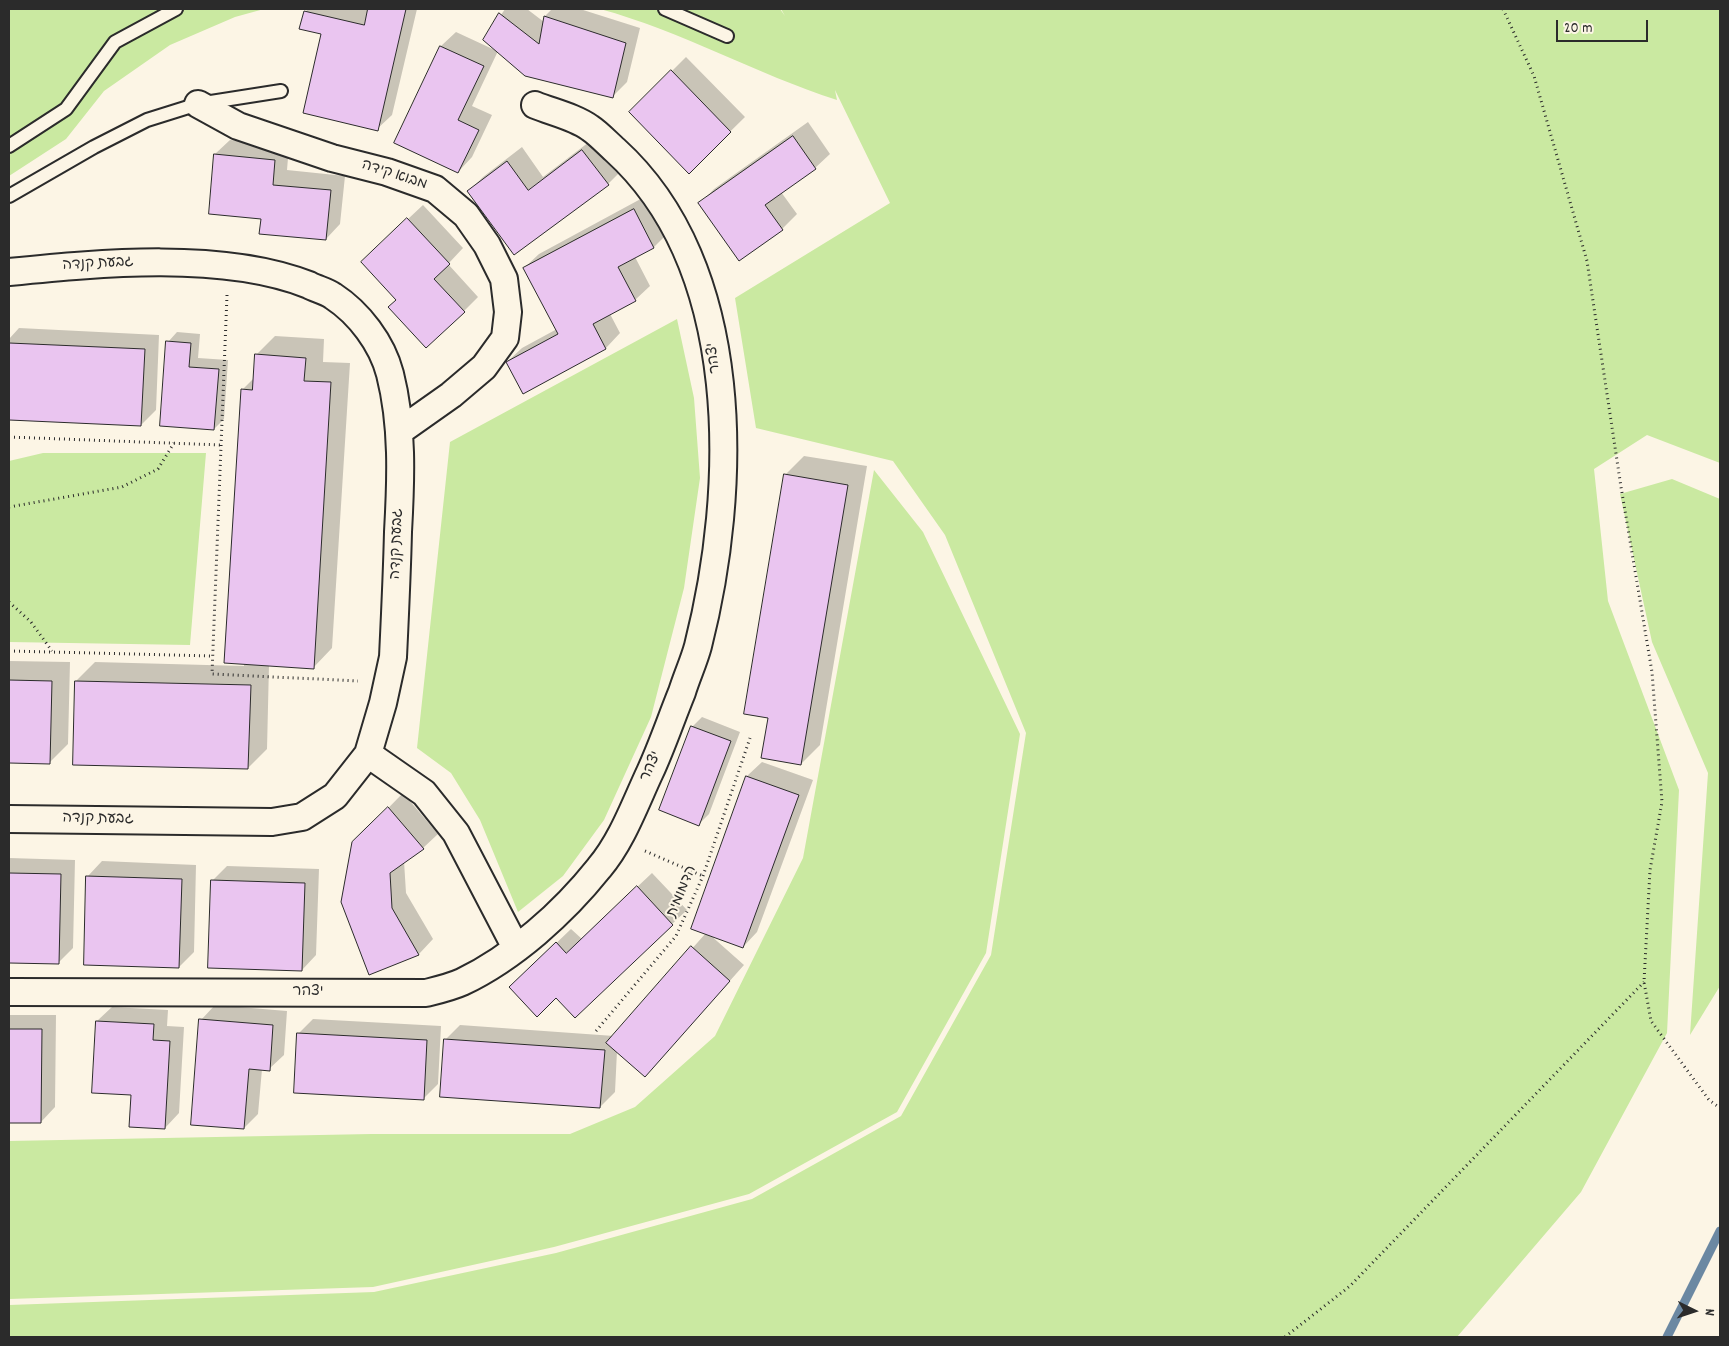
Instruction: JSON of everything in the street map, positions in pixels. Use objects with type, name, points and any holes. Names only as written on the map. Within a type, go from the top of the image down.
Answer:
[{"type":"street","name":"מבוא קידה","points":[[198,104],[238,126],[332,158],[388,172],[436,189],[466,215],[488,245],[504,279],[508,312],[505,338],[484,367],[451,395],[400,432]]},
{"type":"street","name":"יצהר","points":[[9,992],[426,993],[459,984],[498,963],[563,908],[601,866],[627,821],[660,748],[698,647],[713,573],[723,496],[723,428],[711,324],[698,278],[680,234],[657,195],[629,163],[589,127],[535,105]]},
{"type":"street","name":"גבעת קנדה","points":[[9,272],[135,263],[228,266],[268,272],[298,281],[332,295],[356,315],[378,343],[390,372],[400,432],[400,490],[394,647],[388,682],[368,754],[334,796],[302,817],[272,822],[9,818]]},
{"type":"street","points":[[368,754],[424,793],[456,833],[516,948]]},
{"type":"lane","points":[[9,146],[66,109],[115,42],[176,9]]},
{"type":"lane","points":[[665,9],[727,36]]},
{"type":"lane","points":[[9,196],[94,147],[147,120],[198,104],[281,91]]},
{"type":"path","points":[[1503,9],[1534,76],[1587,261],[1621,487],[1652,672],[1662,802],[1650,870],[1644,982],[1651,1020],[1709,1100],[1720,1108]]},
{"type":"path","points":[[228,266],[212,674],[388,682]]},
{"type":"path","points":[[9,437],[221,445]]},
{"type":"path","points":[[9,507],[122,487],[158,468],[174,443]]},
{"type":"path","points":[[9,602],[31,622],[52,652]]},
{"type":"path","points":[[9,651],[212,656]]},
{"type":"path","name":"הדמומית","points":[[596,1031],[676,936],[703,876],[750,738]]},
{"type":"path","points":[[617,839],[703,876]]},
{"type":"path","points":[[1285,1337],[1350,1286],[1644,982]]},
{"type":"green space","points":[[9,9],[264,9],[235,17],[170,45],[104,91],[66,139],[9,176]]},
{"type":"green space","points":[[600,9],[780,9],[785,16],[781,9],[1720,9],[1720,463],[1647,435],[1594,469],[1608,601],[1679,790],[1667,1033],[1581,1192],[1457,1337],[9,1337],[9,1305],[374,1292],[556,1253],[752,1199],[901,1116],[991,955],[1026,733],[945,535],[893,461],[756,428],[735,298],[890,203],[835,90],[837,100],[777,78],[660,29]]},
{"type":"green space","points":[[677,319],[694,398],[700,478],[684,588],[651,717],[604,820],[563,876],[518,912],[480,820],[451,773],[417,748],[450,442]]},
{"type":"green space","points":[[43,453],[206,453],[190,645],[9,642],[9,461]]},
{"type":"green space","points":[[874,470],[923,532],[1020,734],[986,953],[897,1112],[749,1194],[554,1247],[373,1287],[9,1299],[9,1141],[371,1134],[570,1134],[635,1107],[715,1036],[803,858]]},
{"type":"green space","points":[[1672,479],[1720,499],[1720,986],[1690,1035],[1708,773],[1652,642],[1620,494]]},
{"type":"building","points":[[368,9],[406,9],[378,131],[303,113],[321,34],[299,29],[304,11],[364,25]]},
{"type":"building","points":[[499,13],[539,44],[544,16],[626,43],[613,98],[525,76],[483,40]]},
{"type":"building","points":[[440,46],[484,66],[458,120],[479,130],[458,173],[394,143]]},
{"type":"building","points":[[671,70],[731,132],[689,174],[629,112]]},
{"type":"building","points":[[793,136],[816,169],[765,205],[783,230],[739,261],[698,203]]},
{"type":"building","points":[[582,150],[609,185],[514,255],[467,191],[507,161],[528,190]]},
{"type":"building","points":[[214,154],[275,160],[273,185],[331,190],[326,240],[259,234],[261,219],[209,214]]},
{"type":"building","points":[[634,209],[654,248],[618,267],[636,301],[593,324],[606,349],[523,394],[506,362],[558,334],[523,268]]},
{"type":"building","points":[[407,218],[450,264],[434,279],[465,312],[426,348],[388,307],[396,300],[361,262]]},
{"type":"building","points":[[166,341],[191,343],[189,367],[219,369],[214,430],[160,426]]},
{"type":"building","points":[[9,343],[145,349],[141,426],[9,420]]},
{"type":"building","points":[[255,354],[306,358],[304,381],[331,382],[314,669],[224,663],[241,389],[252,390]]},
{"type":"building","points":[[784,474],[848,485],[801,765],[761,758],[768,718],[744,714]]},
{"type":"building","points":[[9,680],[52,681],[50,764],[9,763]]},
{"type":"building","points":[[75,681],[251,685],[248,769],[73,765]]},
{"type":"building","points":[[691,726],[731,741],[699,826],[659,810]]},
{"type":"building","points":[[746,776],[799,795],[743,948],[691,929]]},
{"type":"building","points":[[388,807],[424,849],[390,873],[392,908],[419,955],[369,975],[341,902],[352,842]]},
{"type":"building","points":[[9,873],[61,874],[59,964],[9,963]]},
{"type":"building","points":[[86,876],[182,879],[179,968],[84,965]]},
{"type":"building","points":[[211,880],[305,883],[302,971],[208,968]]},
{"type":"building","points":[[637,886],[673,925],[575,1018],[556,998],[537,1017],[509,987],[556,942],[566,953]]},
{"type":"building","points":[[691,946],[730,981],[645,1077],[606,1043]]},
{"type":"building","points":[[199,1019],[273,1025],[270,1071],[249,1069],[244,1129],[191,1125]]},
{"type":"building","points":[[96,1021],[154,1024],[153,1040],[170,1041],[165,1129],[129,1127],[131,1095],[92,1093]]},
{"type":"building","points":[[9,1029],[42,1029],[41,1123],[9,1123]]},
{"type":"building","points":[[297,1033],[427,1040],[424,1100],[294,1093]]},
{"type":"building","points":[[444,1039],[605,1050],[600,1108],[440,1097]]},
{"type":"waterway","points":[[1667,1337],[1720,1231]]}]
